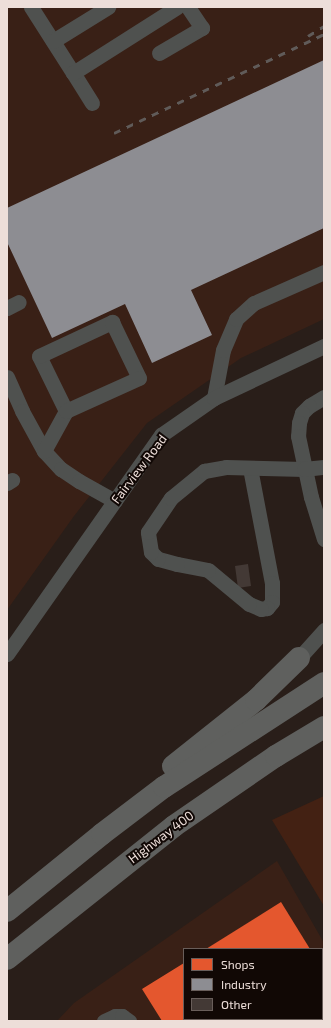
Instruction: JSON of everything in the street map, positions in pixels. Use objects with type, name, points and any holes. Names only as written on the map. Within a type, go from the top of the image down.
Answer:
[{"type":"highway","points":[[102,834],[142,791],[256,700],[299,658]]},
{"type":"highway","points":[[7,911],[102,834],[164,787],[324,683]]},
{"type":"highway","name":"Highway 400","points":[[7,959],[174,826],[276,756],[324,727]]},
{"type":"street","points":[[32,7],[92,102]]},
{"type":"street","points":[[53,41],[108,7]]},
{"type":"street","points":[[73,73],[177,7]]},
{"type":"street","points":[[159,53],[202,28],[188,7]]},
{"type":"street","points":[[214,398],[223,350],[236,319],[254,303],[324,272]]},
{"type":"street","points":[[44,451],[66,411],[139,378],[112,322],[39,356],[66,411]]},
{"type":"street","name":"Fairview Road","points":[[7,654],[161,435],[214,398],[324,346]]},
{"type":"street","points":[[7,377],[22,410],[44,451],[61,469],[78,481],[115,501]]},
{"type":"street","points":[[324,396],[308,406],[302,413],[299,423],[298,436],[304,469],[324,539]]},
{"type":"street","points":[[250,468],[272,583],[272,602],[267,608],[262,609],[249,604],[208,570],[166,562],[158,558],[151,552],[148,542],[148,532],[171,498],[204,470],[219,467],[304,469],[324,467]]},
{"type":"street","points":[[299,658],[324,630]]},
{"type":"street","points":[[104,1021],[115,1016],[122,1016],[130,1021]]},
{"type":"shaded area","points":[[7,7],[324,7],[324,319],[241,358],[147,423],[74,516],[7,610]]},
{"type":"shaded area","points":[[324,796],[324,906],[272,820]]},
{"type":"shaded area","points":[[277,861],[324,943],[324,1021],[57,1021],[74,1003]]},
{"type":"building: Shops","points":[[281,902],[309,948],[208,948]]},
{"type":"building: Shops","points":[[183,964],[183,1020],[294,1020],[162,1021],[142,989]]},
{"type":"building: Shops","points":[[323,970],[324,971],[323,1002]]},
{"type":"building: Industry","points":[[324,60],[324,228],[191,290],[212,335],[152,363],[125,304],[52,338],[7,242],[7,208]]},
{"type":"building: Other","points":[[248,564],[251,586],[238,588],[235,566]]},
{"type":"railway","points":[[308,36],[324,26]]},
{"type":"railway","points":[[114,133],[324,34]]}]
